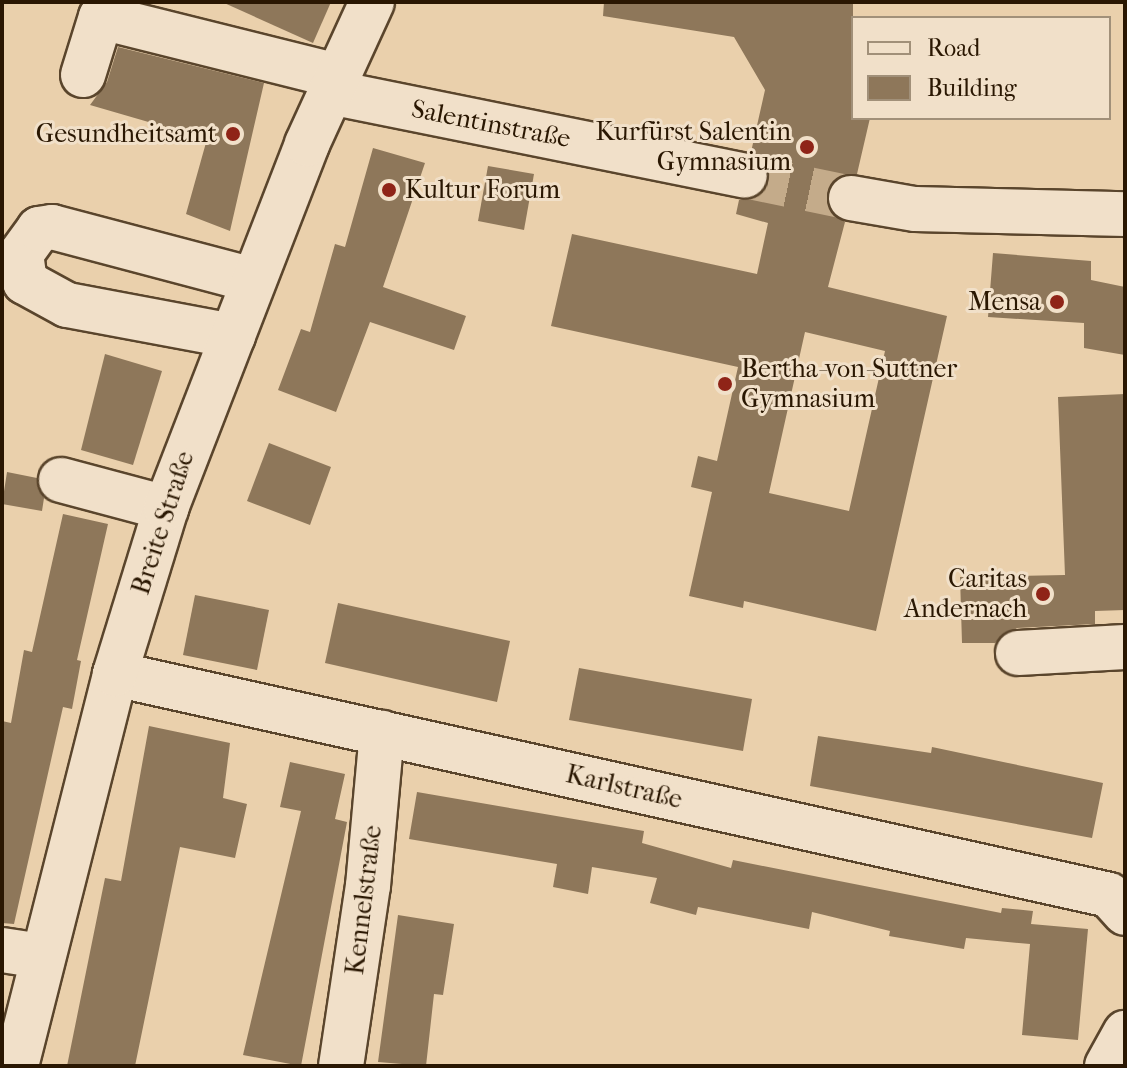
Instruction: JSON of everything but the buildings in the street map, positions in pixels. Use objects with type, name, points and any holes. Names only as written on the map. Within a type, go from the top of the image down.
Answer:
[{"type":"street","name":"Breite Straße","points":[[16,1066],[22,953],[115,674],[166,508],[253,280],[333,84],[372,2]]},
{"type":"street","name":"Salentinstraße","points":[[83,75],[101,17],[333,84],[745,176]]},
{"type":"street","points":[[851,198],[915,209],[1125,214]]},
{"type":"street","points":[[233,336],[67,305],[25,282],[21,254],[39,229],[52,227],[253,280]]},
{"type":"street","points":[[61,480],[166,508]]},
{"type":"street","points":[[1018,653],[1125,647]]},
{"type":"street","name":"Karlstraße","points":[[115,674],[1109,895],[1125,913]]},
{"type":"street","name":"Kennelstraße","points":[[341,1066],[368,886],[382,733]]},
{"type":"street","points":[[1107,1066],[1125,1033]]},
{"type":"tunnel","points":[[745,176],[851,198]]},
{"type":"place","name":"Gesundheitsamt","points":[[233,134]]},
{"type":"place","name":"Kurfürst Salentin Gymnasium","points":[[807,147]]},
{"type":"place","name":"Kultur Forum","points":[[389,190]]},
{"type":"place","name":"Mensa","points":[[1057,302]]},
{"type":"place","name":"Bertha-von-Suttner Gymnasium","points":[[725,384]]},
{"type":"place","name":"Caritas Andernach","points":[[1043,594]]}]
